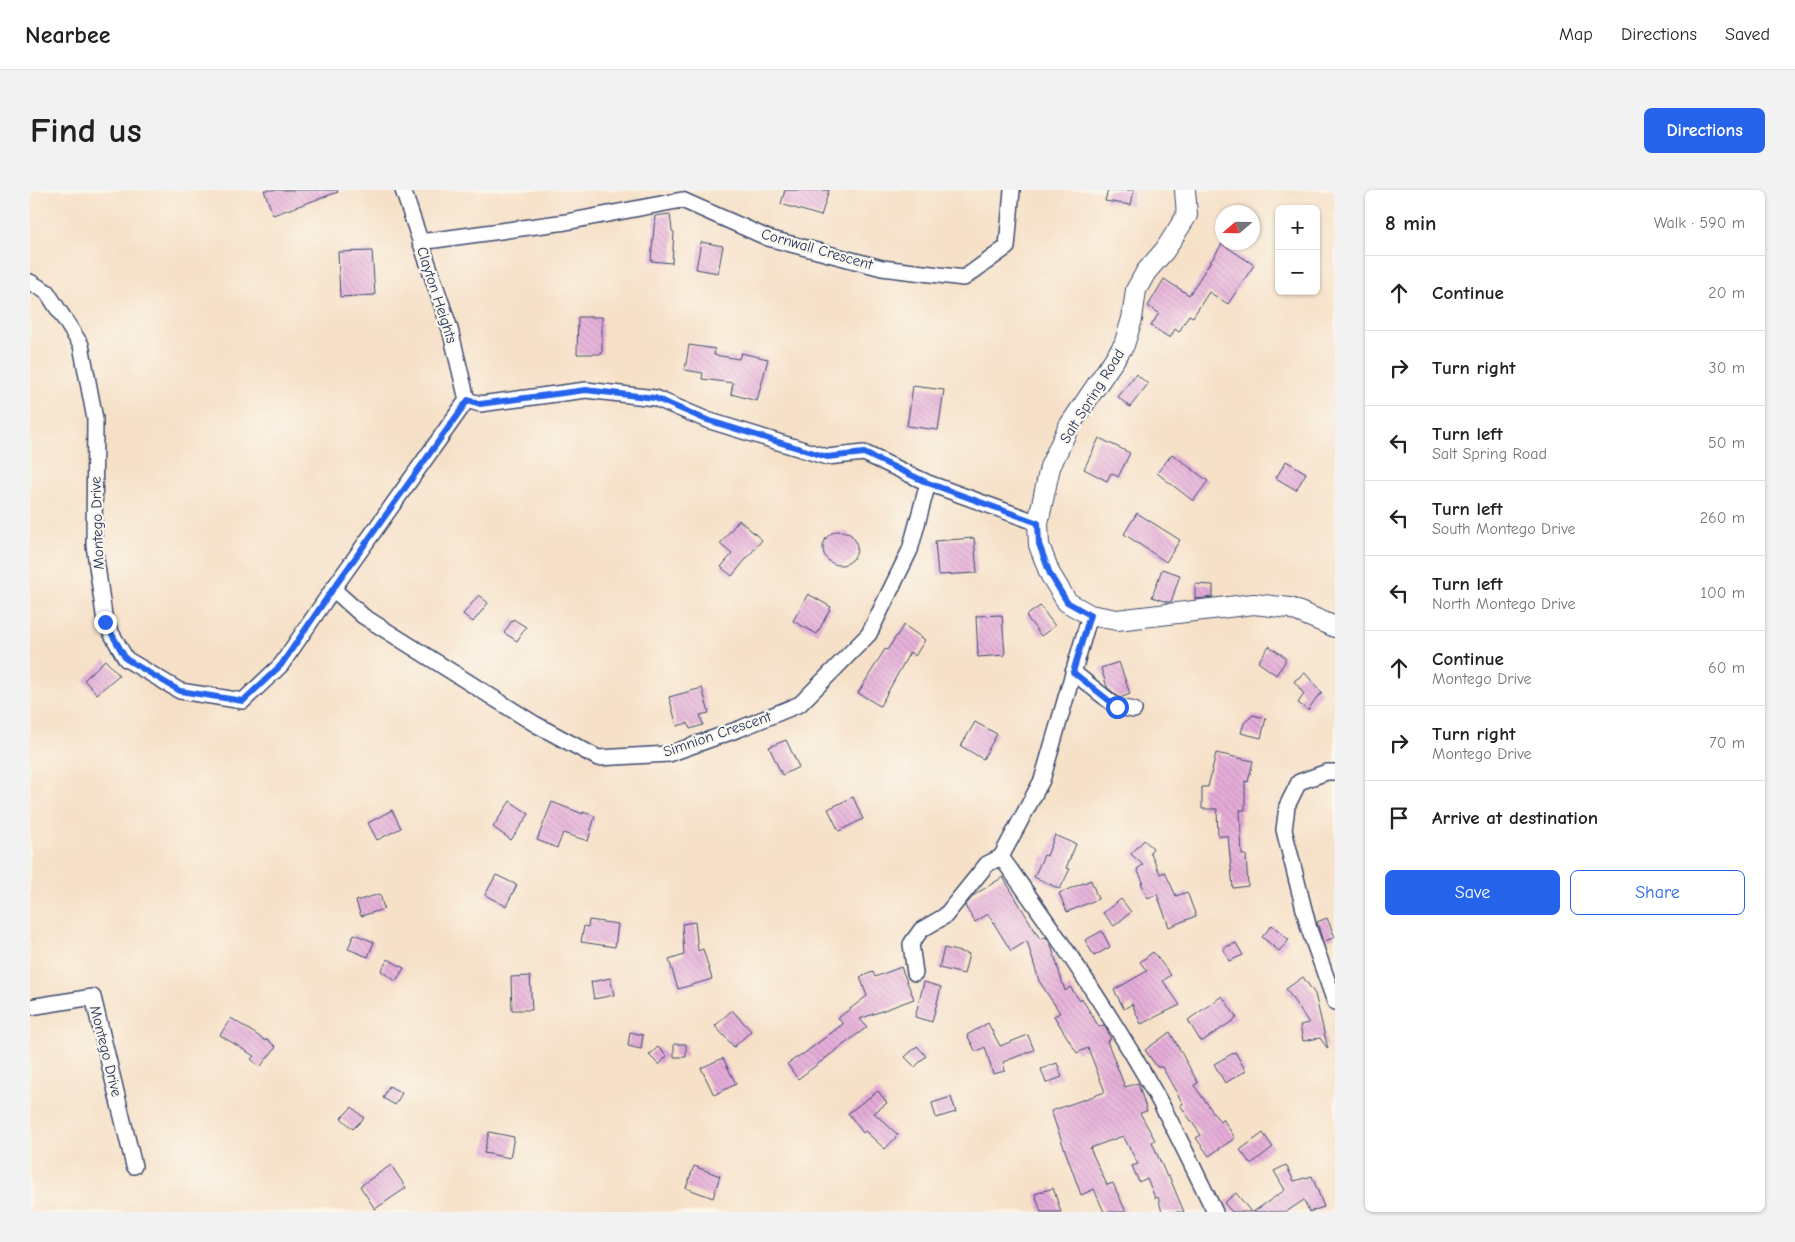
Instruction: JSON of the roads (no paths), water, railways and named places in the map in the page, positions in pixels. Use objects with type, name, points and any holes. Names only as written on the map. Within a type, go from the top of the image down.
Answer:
[{"type":"street","name":"Clayton Heights","points":[[403,190],[450,329],[468,400]]},
{"type":"street","name":"Cornwall Crescent","points":[[420,242],[566,222],[684,195],[768,238],[882,268],[964,278],[1007,248],[1012,190]]},
{"type":"street","name":"Salt Spring Road","points":[[1185,190],[1187,215],[1165,250],[1146,272],[1136,290],[1132,319],[1124,345],[1065,435],[1050,467],[1038,523],[1039,544],[1050,574],[1067,602],[1090,615],[1117,620],[1254,604],[1290,608],[1335,627]]},
{"type":"street","name":"Montego Drive","points":[[30,282],[46,292],[81,345],[95,419],[94,545],[103,612],[105,622],[126,659],[180,691],[243,701],[281,665],[333,589]]},
{"type":"street","points":[[333,589],[468,400],[480,404],[586,390],[655,398],[707,420],[827,457],[864,453],[928,483],[1038,523]]},
{"type":"street","name":"Simnion Crescent","points":[[333,589],[363,616],[535,724],[598,758],[669,754],[738,730],[800,704],[869,634],[910,550],[928,483]]},
{"type":"street","points":[[915,973],[911,944],[921,930],[945,916],[987,864],[1001,857],[1042,780],[1090,615]]},
{"type":"street","points":[[1073,672],[1117,707],[1134,710]]},
{"type":"street","points":[[1335,772],[1327,772],[1299,782],[1287,806],[1284,830],[1309,929],[1335,1002]]},
{"type":"street","points":[[1001,857],[1070,956],[1117,1029],[1156,1094],[1215,1212]]},
{"type":"street","name":"Montego Drive","points":[[30,1007],[93,997],[134,1166]]}]
